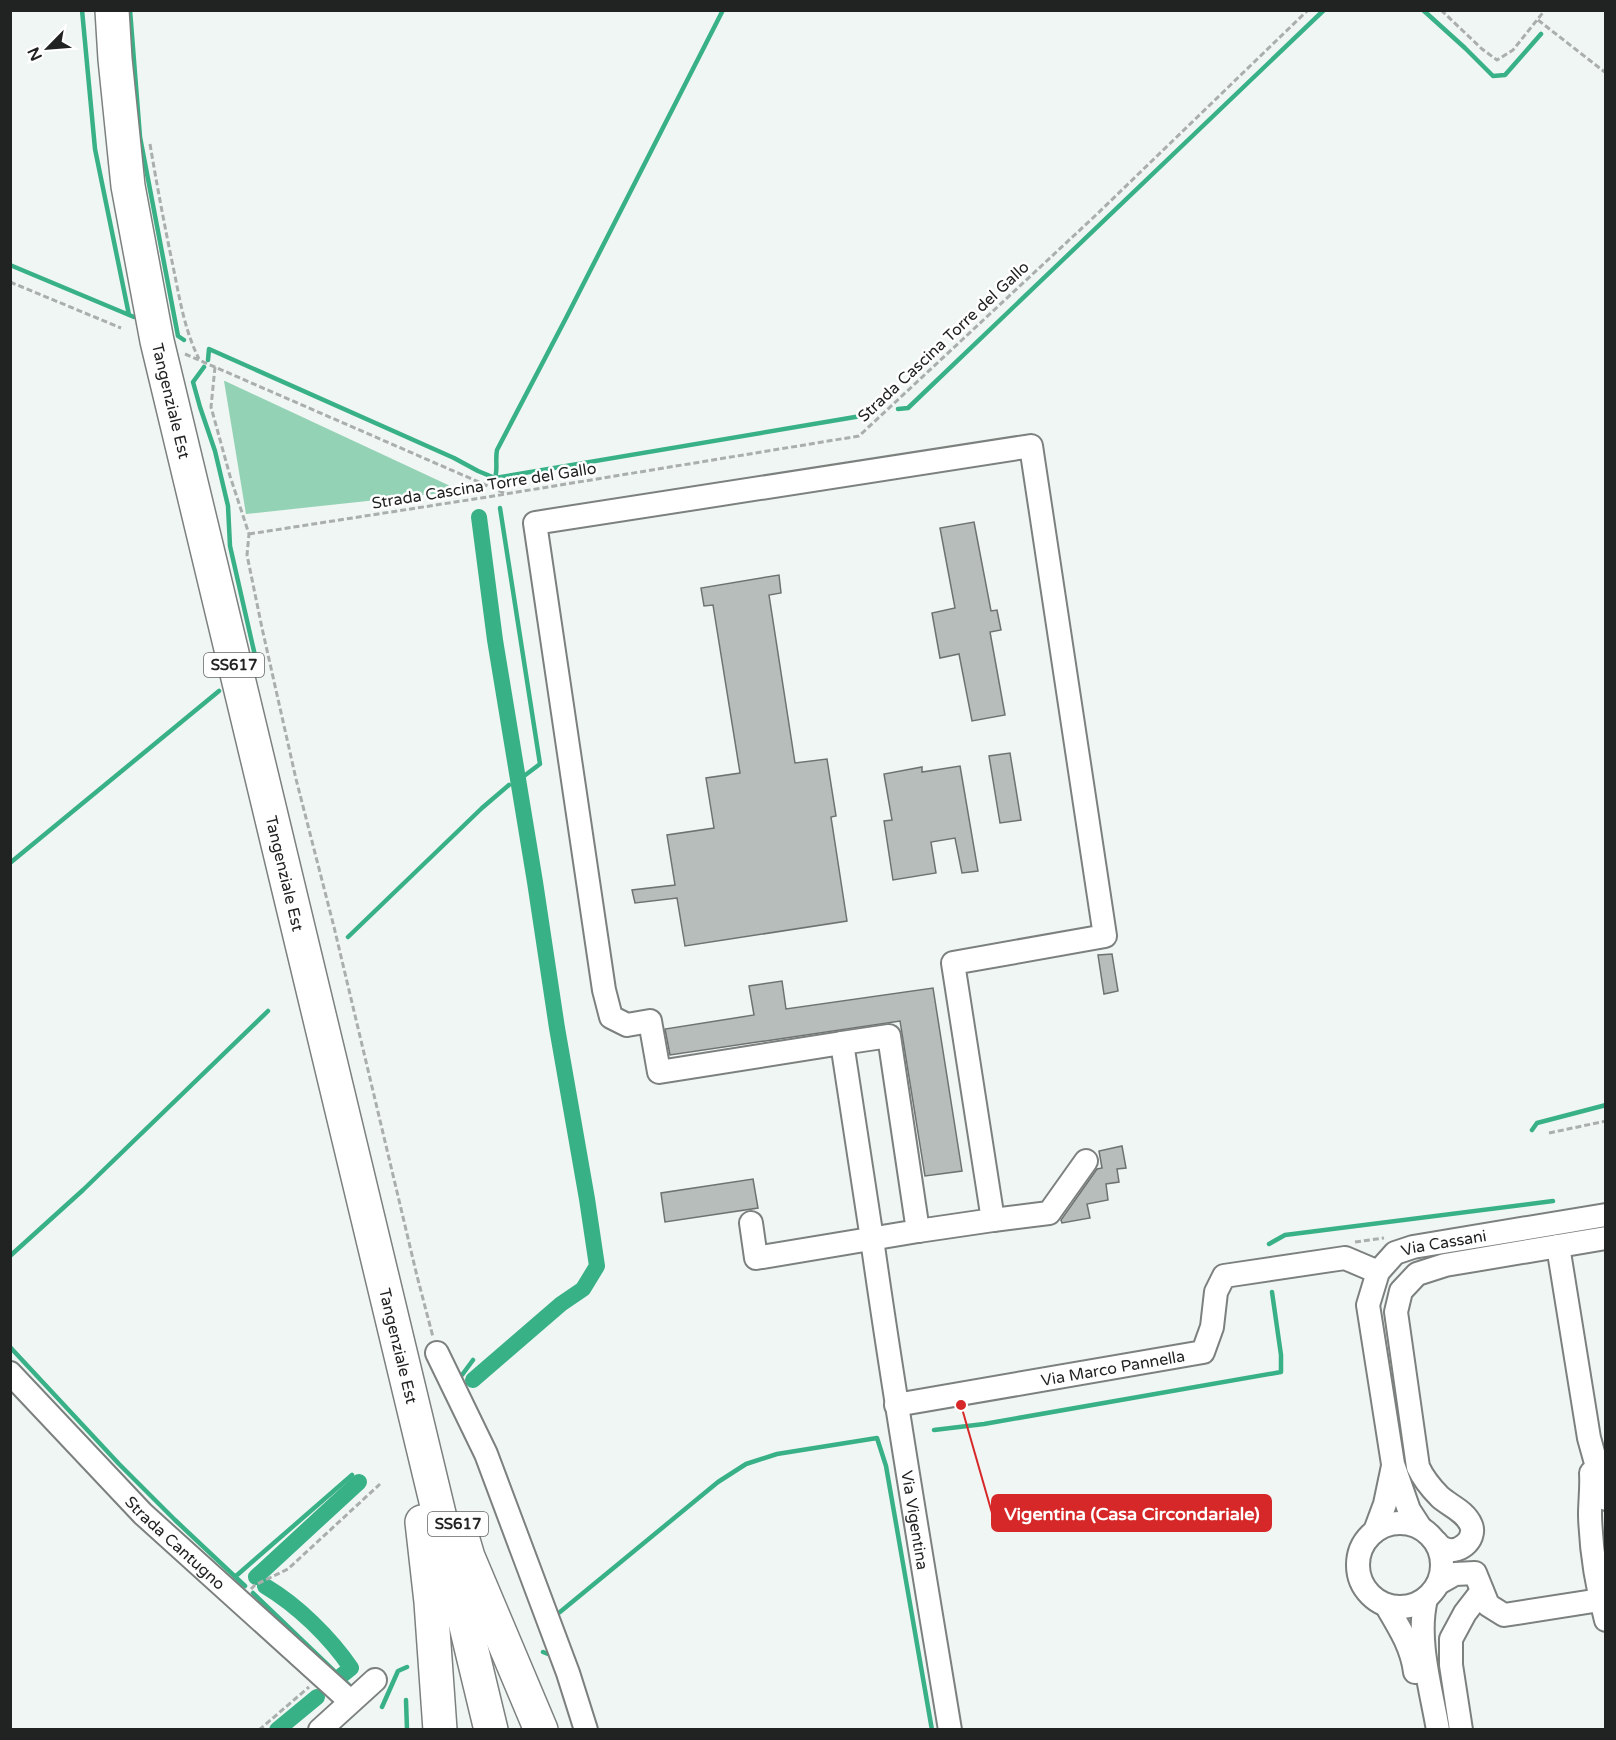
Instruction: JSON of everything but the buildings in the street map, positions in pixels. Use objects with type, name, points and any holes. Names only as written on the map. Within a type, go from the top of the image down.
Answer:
[{"type":"highway","name":"Tangenziale Est","points":[[112,10],[128,186],[157,341],[491,1730]]},
{"type":"highway","name":"SS617","points":[[390,1313],[398,1391],[419,1495],[431,1602],[440,1730]]},
{"type":"highway","name":"SS617","points":[[390,1313],[468,1557],[541,1730]]},
{"type":"street","points":[[918,1232],[889,1036],[659,1072],[650,1021],[627,1025],[611,1017],[604,990],[535,523],[1031,446],[1105,936],[953,963],[993,1220]]},
{"type":"street","name":"Via Vigentina","points":[[842,1043],[896,1404],[951,1730]]},
{"type":"street","points":[[751,1223],[756,1258],[1048,1213],[1086,1161]]},
{"type":"street","name":"Via Cassani","points":[[1438,1730],[1422,1625],[1443,1569],[1442,1555],[1409,1510],[1393,1464],[1368,1305],[1378,1272],[1395,1253],[1413,1247],[1605,1215]]},
{"type":"street","points":[[1375,1531],[1386,1525],[1409,1524],[1428,1535],[1444,1549],[1452,1550],[1465,1546],[1472,1537],[1471,1525],[1460,1510],[1441,1498],[1423,1478],[1418,1467],[1395,1312],[1401,1291],[1417,1274],[1445,1266],[1605,1238]]},
{"type":"street","points":[[1558,1246],[1589,1438],[1605,1499]]},
{"type":"street","name":"Via Marco Pannella","points":[[896,1404],[1203,1352],[1212,1327],[1215,1292],[1224,1276],[1345,1258],[1378,1272]]},
{"type":"street","points":[[437,1353],[486,1454],[568,1673],[586,1730]]},
{"type":"street","name":"Strada Cantugno","points":[[10,1373],[143,1514],[350,1701]]},
{"type":"street","points":[[1386,1605],[1400,1608],[1414,1605],[1455,1574],[1474,1573],[1488,1605],[1504,1615],[1603,1610],[1590,1516],[1589,1438]]},
{"type":"street","name":"Via Cassani","points":[[1393,1464],[1385,1504],[1375,1531],[1366,1540],[1360,1552],[1358,1565],[1360,1578],[1366,1590],[1386,1605],[1405,1636],[1414,1660],[1424,1730]]},
{"type":"street","points":[[1461,1730],[1451,1665],[1450,1640],[1465,1613],[1482,1591]]},
{"type":"street","points":[[320,1730],[375,1680]]},
{"type":"path","name":"Strada Cascina Torre del Gallo","points":[[249,534],[859,436],[1087,224],[1308,10]]},
{"type":"path","points":[[1441,10],[1497,60],[1513,50],[1545,10]]},
{"type":"path","points":[[1538,20],[1605,73]]},
{"type":"path","points":[[149,141],[184,320],[191,343],[200,360]]},
{"type":"path","points":[[10,282],[121,328]]},
{"type":"path","points":[[176,351],[505,494]]},
{"type":"path","points":[[215,367],[211,407],[249,534],[247,555],[296,779],[437,1353]]},
{"type":"path","points":[[1549,1133],[1605,1121]]},
{"type":"path","points":[[239,1600],[255,1585],[288,1569],[380,1484]]},
{"type":"path","points":[[259,1730],[322,1676]]},
{"type":"green space","points":[[225,381],[461,491],[246,514]]},
{"type":"waterway","points":[[82,10],[95,149],[129,315]]},
{"type":"waterway","points":[[130,10],[140,137],[178,336],[184,340]]},
{"type":"waterway","points":[[495,478],[497,450],[723,10]]},
{"type":"waterway","points":[[898,409],[908,408],[1324,10]]},
{"type":"waterway","points":[[1423,10],[1493,76],[1505,75],[1541,34]]},
{"type":"waterway","points":[[10,265],[134,317]]},
{"type":"waterway","points":[[208,360],[209,349],[495,478],[861,416]]},
{"type":"waterway","points":[[204,367],[193,382],[215,451],[228,506],[230,546],[256,660]]},
{"type":"waterway","points":[[500,508],[540,764],[524,776]]},
{"type":"waterway","points":[[473,1380],[561,1304],[583,1289],[597,1266],[495,640],[479,517]]},
{"type":"waterway","points":[[10,863],[219,691]]},
{"type":"waterway","points":[[348,937],[482,808],[509,785]]},
{"type":"waterway","points":[[10,1256],[83,1190],[268,1011]]},
{"type":"waterway","points":[[1532,1130],[1537,1123],[1606,1105]]},
{"type":"waterway","points":[[1269,1244],[1285,1235],[1553,1201]]},
{"type":"waterway","points":[[934,1430],[984,1424],[1281,1372],[1281,1355],[1272,1292]]},
{"type":"waterway","points":[[10,1347],[119,1464],[245,1586]]},
{"type":"waterway","points":[[462,1375],[473,1360]]},
{"type":"waterway","points":[[560,1612],[718,1482],[746,1464],[777,1454],[877,1438],[886,1466],[932,1730]]},
{"type":"waterway","points":[[236,1576],[352,1475]]},
{"type":"waterway","points":[[256,1577],[359,1482]]},
{"type":"waterway","points":[[265,1586],[301,1612],[343,1656],[351,1668],[336,1680]]},
{"type":"waterway","points":[[253,1593],[349,1685]]},
{"type":"waterway","points":[[543,1652],[553,1657]]},
{"type":"waterway","points":[[382,1707],[398,1671],[407,1667]]},
{"type":"waterway","points":[[277,1730],[317,1697]]},
{"type":"waterway","points":[[406,1700],[407,1730]]},
{"type":"place","name":"Vigentina (Casa Circondariale)","points":[[961,1405]]}]
